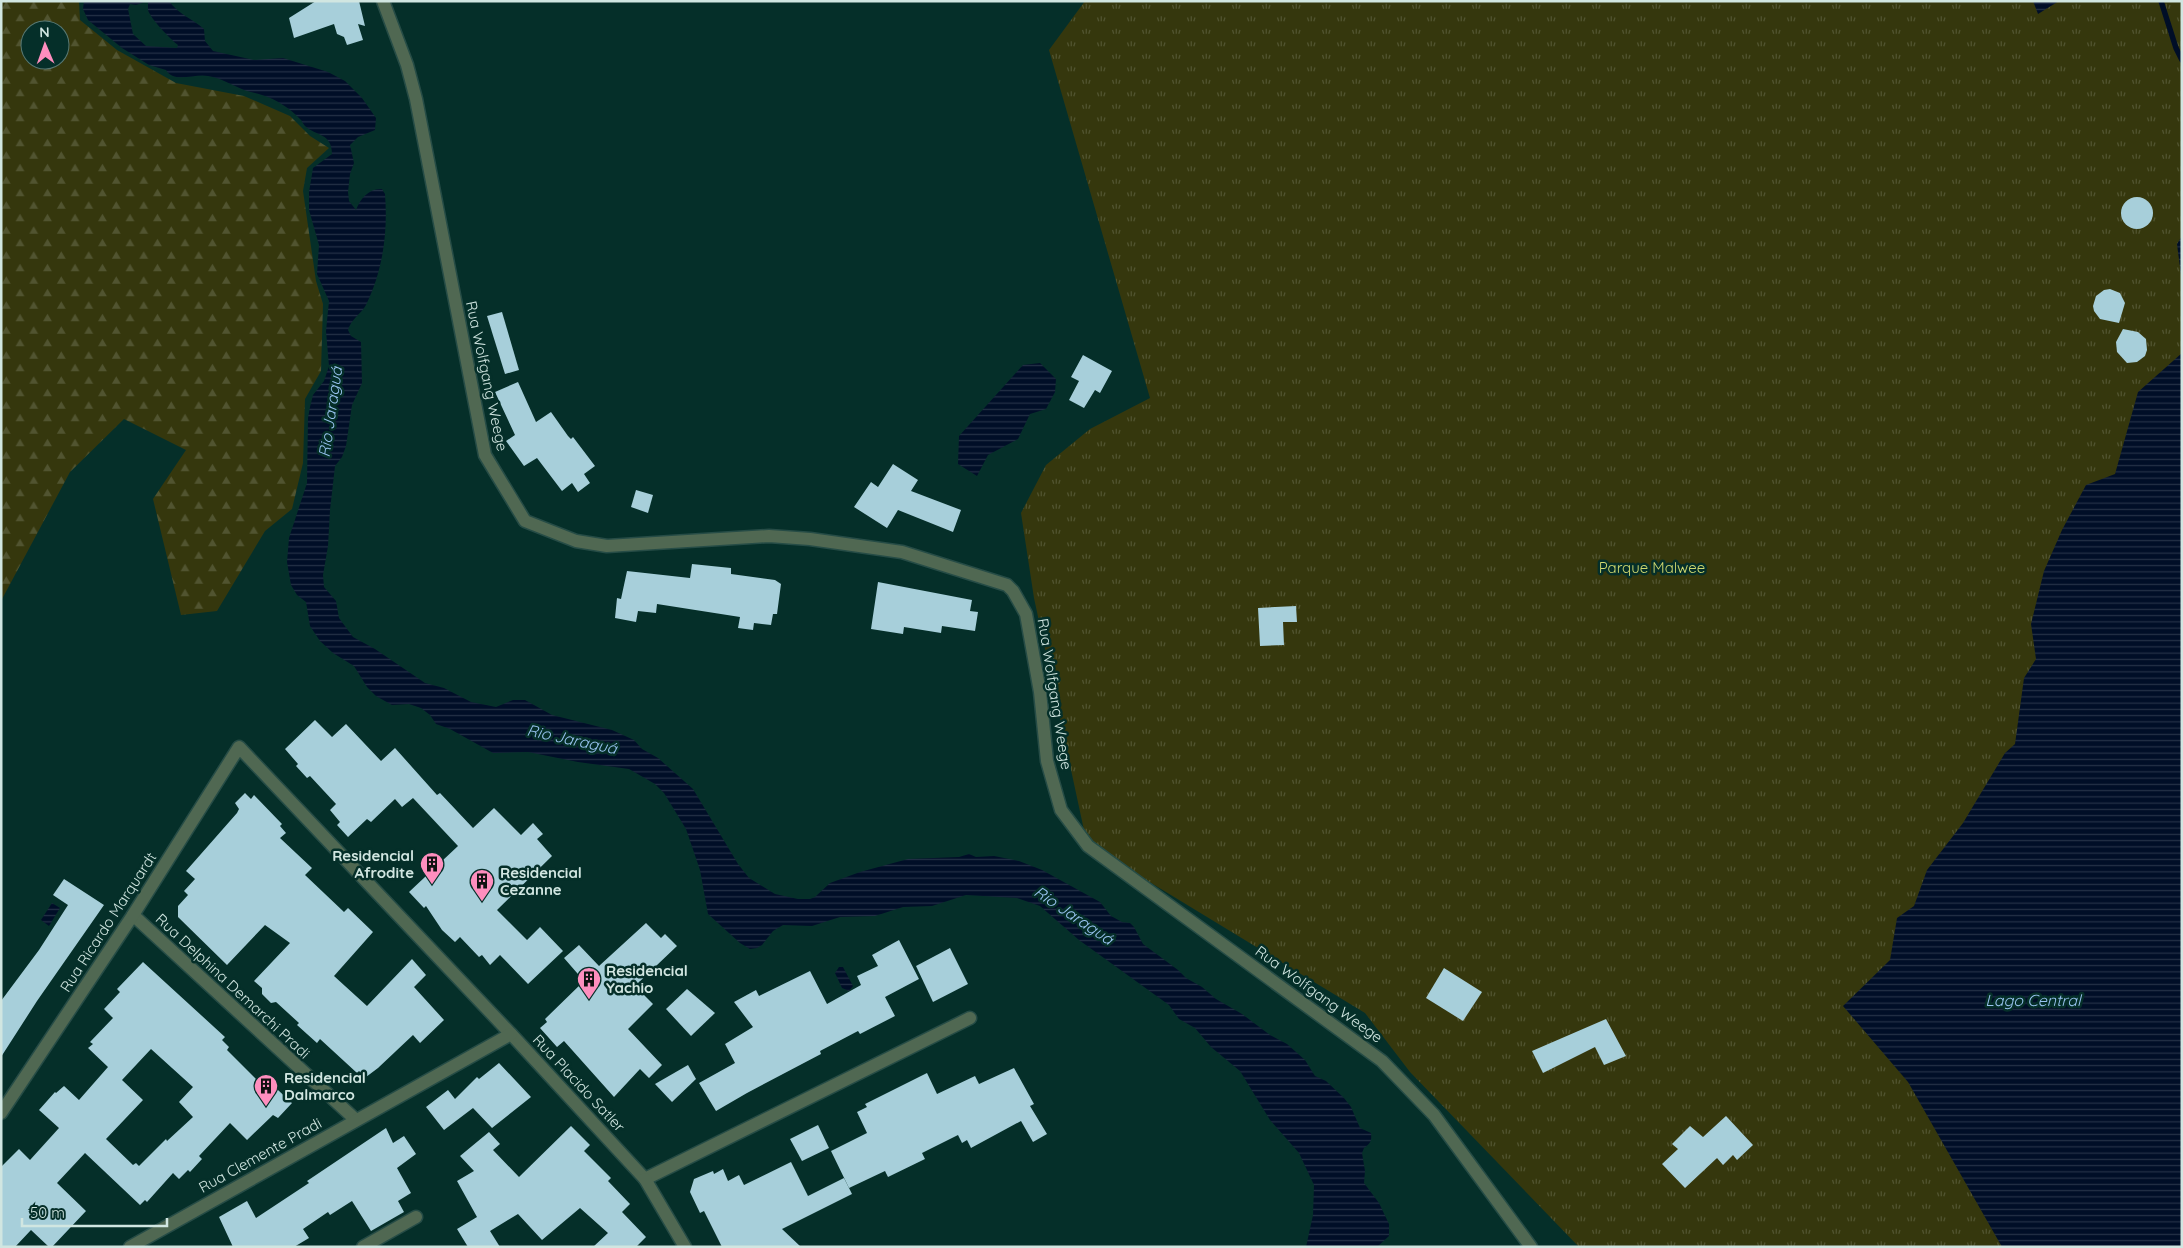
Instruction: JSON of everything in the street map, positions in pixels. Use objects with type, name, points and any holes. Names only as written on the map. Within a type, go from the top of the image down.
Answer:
[{"type":"street","name":"Rua Wolfgang Weege","points":[[383,1],[407,65],[416,99],[485,455],[525,521],[576,542],[607,546],[769,536],[810,539],[902,552],[1007,585],[1013,591],[1026,614],[1040,692],[1047,761],[1061,810],[1088,846],[1382,1061],[1434,1114],[1531,1247]]},
{"type":"street","name":"Rua Ricardo Marquardt","points":[[1,1113],[133,916],[239,747]]},
{"type":"street","name":"Rua Placido Satler","points":[[239,747],[511,1034],[645,1179],[685,1247]]},
{"type":"street","name":"Rua Delphina Demarchi Pradi","points":[[133,916],[356,1120]]},
{"type":"street","points":[[645,1179],[970,1018]]},
{"type":"street","name":"Rua Clemente Pradi","points":[[130,1247],[511,1034]]},
{"type":"street","points":[[363,1247],[416,1217]]},
{"type":"green space","points":[[1,1],[79,1],[80,20],[117,50],[176,83],[244,96],[290,116],[310,136],[329,148],[307,168],[303,191],[316,281],[323,304],[321,371],[305,399],[303,463],[292,509],[265,531],[217,611],[181,615],[153,499],[186,450],[124,419],[70,472],[1,601]]},
{"type":"green space","name":"Parque Malwee","points":[[1085,1],[2182,1],[2182,1247],[1579,1247],[1410,1072],[1365,1013],[1087,844],[1034,598],[1021,513],[1046,465],[1090,429],[1150,398],[1049,50]]},
{"type":"water","name":"Rio Jaraguá","points":[[84,1],[148,1],[169,1],[204,29],[205,41],[213,51],[254,60],[283,58],[328,72],[345,81],[362,98],[376,118],[375,130],[358,137],[350,145],[354,163],[350,174],[349,201],[356,210],[369,192],[382,189],[385,194],[386,222],[383,251],[377,278],[366,305],[351,323],[348,330],[351,336],[361,342],[362,383],[352,405],[346,446],[342,457],[335,466],[328,546],[323,575],[324,587],[336,601],[339,618],[353,637],[375,649],[425,683],[444,688],[471,702],[496,707],[513,700],[525,700],[552,715],[612,730],[634,740],[642,749],[658,758],[693,789],[738,864],[749,878],[775,894],[798,899],[810,899],[815,897],[830,883],[860,872],[908,859],[959,857],[969,854],[976,857],[994,856],[1019,861],[1042,870],[1100,902],[1111,916],[1122,922],[1130,923],[1143,944],[1186,978],[1242,1014],[1270,1035],[1287,1044],[1305,1060],[1315,1076],[1326,1081],[1344,1098],[1351,1107],[1360,1128],[1371,1133],[1370,1142],[1362,1153],[1365,1171],[1364,1183],[1379,1203],[1389,1224],[1389,1236],[1377,1247],[1306,1247],[1313,1215],[1314,1185],[1299,1153],[1270,1120],[1240,1071],[1211,1047],[1195,1028],[1179,1019],[1169,1005],[1079,940],[1040,906],[1017,898],[966,895],[932,906],[903,907],[875,916],[840,917],[812,926],[783,925],[773,931],[762,945],[750,949],[740,943],[708,914],[700,870],[686,829],[664,793],[655,784],[629,769],[578,762],[528,752],[493,753],[450,729],[436,724],[430,715],[421,708],[409,704],[392,705],[376,696],[367,687],[354,666],[333,653],[320,641],[310,626],[306,602],[297,595],[291,585],[287,562],[289,538],[307,483],[308,418],[310,407],[313,395],[324,381],[329,366],[326,331],[329,301],[317,274],[319,245],[309,210],[309,192],[313,168],[332,154],[329,142],[323,136],[305,126],[288,108],[267,97],[213,77],[203,75],[179,77],[170,74],[166,70],[149,65],[122,48],[88,20],[83,9]],"holes":[[[148,1],[150,14],[161,29],[178,45],[177,48],[146,46],[133,34],[128,9],[130,4],[136,5]]]},
{"type":"water","points":[[2033,1],[2059,1],[2038,14]]},
{"type":"water","points":[[2182,236],[2182,283],[2177,244]]},
{"type":"water","name":"Lago Central","points":[[2182,353],[2182,1247],[2002,1247],[1908,1082],[1843,1006],[1890,960],[1897,918],[1914,906],[1927,870],[1963,823],[2005,753],[2015,744],[2024,678],[2036,659],[2031,624],[2044,571],[2062,530],[2086,485],[2115,474],[2138,392]]},
{"type":"water","points":[[1040,363],[1056,379],[1055,392],[1046,409],[1030,414],[1018,439],[988,455],[977,476],[958,464],[959,436],[1023,365]]},
{"type":"water","points":[[52,903],[60,908],[49,926],[41,920]]},
{"type":"water","points":[[839,967],[843,967],[853,986],[849,991],[842,988],[835,973]]},
{"type":"building","points":[[316,1],[359,1],[365,26],[358,24],[363,40],[347,45],[344,37],[337,34],[334,24],[294,38],[289,18]]},
{"type":"building","points":[[2137,197],[2143,198],[2148,202],[2152,207],[2152,219],[2148,224],[2143,228],[2137,229],[2131,228],[2126,224],[2122,219],[2121,213],[2122,207],[2126,202],[2131,198]]},
{"type":"building","points":[[2110,289],[2120,293],[2125,303],[2119,323],[2100,319],[2094,311],[2093,306],[2096,296],[2104,290]]},
{"type":"building","points":[[502,312],[519,370],[505,374],[487,316]]},
{"type":"building","points":[[2123,329],[2138,332],[2146,339],[2147,350],[2145,356],[2137,362],[2127,363],[2117,352],[2116,342]]},
{"type":"building","points":[[1083,355],[1112,371],[1100,393],[1095,390],[1084,408],[1069,400],[1079,381],[1071,377]]},
{"type":"building","points":[[518,382],[536,422],[551,412],[568,436],[571,439],[573,437],[595,466],[584,474],[590,483],[578,492],[572,483],[562,491],[537,458],[524,466],[506,441],[515,435],[495,392]]},
{"type":"building","points":[[893,464],[918,480],[911,491],[961,510],[953,532],[898,510],[887,528],[854,507],[871,482],[878,487]]},
{"type":"building","points":[[636,490],[653,495],[648,513],[631,507]]},
{"type":"building","points":[[692,564],[731,568],[731,574],[775,580],[781,584],[777,614],[773,614],[771,625],[754,623],[753,630],[738,628],[740,617],[657,604],[656,613],[638,611],[636,622],[615,618],[617,598],[621,599],[627,571],[690,578]]},
{"type":"building","points":[[878,582],[972,600],[970,611],[978,612],[975,631],[942,626],[941,633],[904,627],[903,634],[871,629]]},
{"type":"building","points":[[1296,606],[1297,622],[1283,622],[1284,645],[1260,646],[1258,608]]},
{"type":"building","points":[[315,720],[332,737],[346,724],[381,761],[395,748],[437,795],[440,793],[473,828],[494,808],[521,835],[533,823],[543,834],[537,839],[552,856],[497,910],[527,940],[540,927],[563,951],[528,984],[500,955],[490,965],[482,955],[479,957],[460,937],[455,942],[442,930],[426,906],[424,908],[409,892],[458,846],[413,798],[402,807],[395,799],[371,822],[367,819],[348,837],[337,825],[340,822],[330,810],[336,804],[310,776],[307,778],[296,766],[298,764],[285,749]]},
{"type":"building","points":[[245,793],[251,799],[254,795],[282,824],[280,826],[286,833],[280,838],[312,868],[305,875],[344,912],[348,908],[373,932],[334,976],[367,1006],[412,959],[426,975],[414,987],[444,1020],[420,1043],[413,1035],[366,1077],[359,1071],[357,1073],[320,1039],[317,1043],[276,1002],[271,1003],[262,994],[262,988],[254,981],[290,943],[265,925],[227,965],[178,917],[178,906],[188,895],[184,891],[195,879],[186,871],[237,813],[239,809],[235,803]]},
{"type":"building","points":[[64,879],[104,905],[37,1001],[1,1057],[1,1001],[39,950],[68,905],[53,895]]},
{"type":"building","points":[[646,923],[661,938],[665,934],[677,946],[635,986],[653,1004],[628,1029],[662,1065],[649,1078],[640,1069],[614,1097],[564,1041],[557,1047],[540,1028],[547,1022],[545,1019],[584,981],[564,958],[579,945],[599,966]]},
{"type":"building","points":[[899,940],[919,979],[885,997],[895,1016],[860,1034],[858,1031],[820,1051],[821,1054],[716,1111],[699,1083],[735,1063],[725,1044],[753,1027],[734,1002],[756,990],[759,996],[810,971],[827,1004],[861,985],[857,976],[878,966],[872,955]]},
{"type":"building","points":[[950,948],[968,984],[933,1002],[916,966]]},
{"type":"building","points":[[143,962],[225,1037],[222,1040],[229,1047],[227,1050],[260,1083],[265,1078],[292,1103],[278,1118],[273,1115],[247,1140],[230,1123],[199,1156],[202,1159],[190,1172],[188,1170],[179,1179],[173,1173],[147,1202],[145,1200],[140,1205],[85,1153],[57,1183],[86,1211],[52,1247],[49,1247],[31,1230],[15,1247],[1,1247],[1,1167],[19,1149],[30,1160],[59,1128],[39,1110],[55,1092],[64,1086],[79,1100],[108,1067],[88,1048],[93,1044],[90,1042],[113,1018],[104,1009],[120,992],[117,989]],"holes":[[[151,1049],[193,1087],[179,1102],[193,1117],[167,1141],[166,1139],[139,1166],[136,1163],[133,1165],[106,1139],[143,1100],[122,1080]]]},
{"type":"building","points":[[1444,968],[1482,992],[1463,1021],[1426,998]]},
{"type":"building","points":[[687,989],[715,1013],[691,1036],[666,1009]]},
{"type":"building","points":[[1606,1019],[1626,1056],[1604,1065],[1595,1047],[1543,1073],[1532,1051]]},
{"type":"building","points":[[499,1063],[531,1097],[492,1128],[473,1108],[444,1130],[426,1107],[448,1090],[455,1099],[477,1077],[479,1079]]},
{"type":"building","points":[[688,1065],[696,1079],[672,1102],[655,1084]]},
{"type":"building","points":[[1014,1068],[1034,1104],[1030,1106],[1047,1134],[1033,1142],[1021,1121],[971,1148],[967,1140],[962,1143],[958,1135],[922,1153],[925,1159],[888,1177],[885,1171],[849,1188],[831,1151],[867,1133],[857,1112],[867,1107],[865,1104],[927,1073],[937,1094],[975,1076],[979,1084]]},
{"type":"building","points":[[1726,1116],[1753,1145],[1737,1160],[1733,1155],[1723,1165],[1717,1158],[1685,1188],[1662,1164],[1678,1149],[1672,1144],[1690,1126],[1703,1137]]},
{"type":"building","points":[[818,1125],[829,1148],[802,1161],[790,1139]]},
{"type":"building","points":[[571,1126],[590,1145],[584,1151],[611,1178],[608,1181],[630,1204],[622,1212],[646,1237],[636,1247],[593,1247],[608,1233],[580,1208],[542,1240],[518,1214],[490,1231],[500,1247],[468,1247],[457,1229],[477,1217],[457,1181],[474,1171],[460,1156],[489,1132],[500,1144],[493,1150],[519,1177]]},
{"type":"building","points":[[386,1128],[393,1143],[404,1136],[416,1154],[397,1168],[411,1193],[398,1201],[404,1212],[371,1231],[352,1201],[330,1215],[328,1212],[303,1229],[309,1238],[294,1247],[233,1247],[219,1217],[247,1201],[256,1218]]},
{"type":"building","points":[[791,1162],[808,1196],[844,1178],[852,1194],[782,1229],[801,1247],[722,1247],[704,1211],[700,1213],[690,1192],[694,1179],[713,1171],[714,1174],[723,1169],[728,1181],[739,1175],[744,1185]]},
{"type":"waterway","points":[[2161,1],[2176,48],[2182,60]]},
{"type":"place","name":"Residencial Afrodite","points":[[432,885]]},
{"type":"place","name":"Residencial Cezanne","points":[[482,902]]},
{"type":"place","name":"Residencial Yachio","points":[[589,1000]]},
{"type":"place","name":"Residencial Dalmarco","points":[[266,1107]]}]
